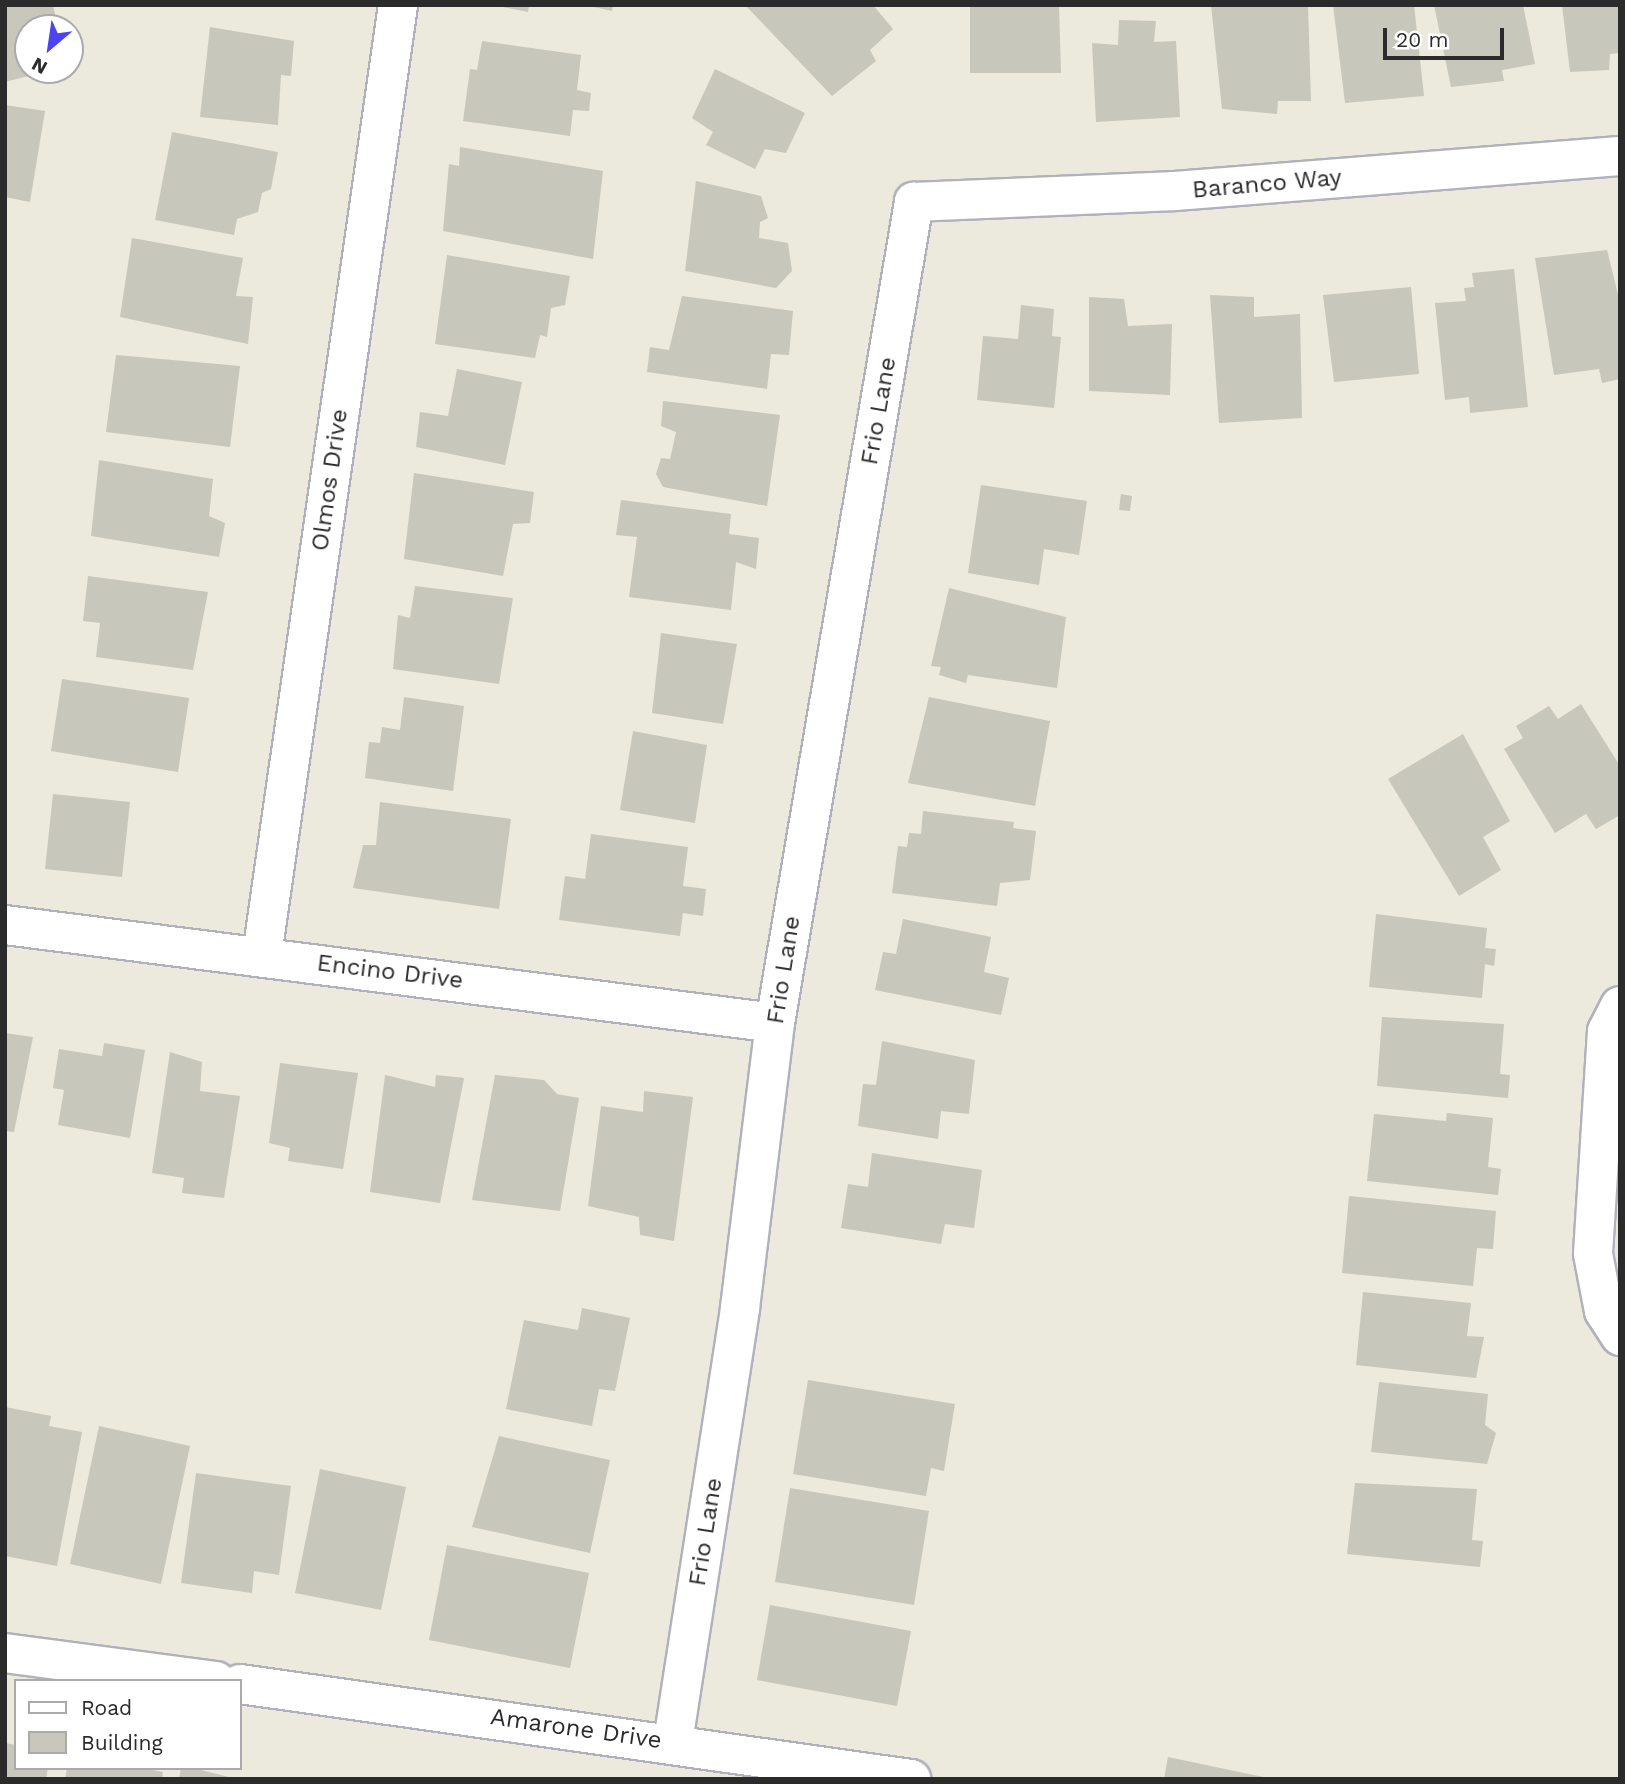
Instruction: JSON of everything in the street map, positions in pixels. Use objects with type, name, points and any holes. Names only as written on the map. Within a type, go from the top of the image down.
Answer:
[{"type":"street","name":"Olmos Drive","points":[[262,956],[398,5]]},
{"type":"street","name":"Baranco Way","points":[[914,202],[1175,191],[1620,156]]},
{"type":"street","name":"Frio Lane","points":[[673,1741],[740,1308],[775,1023],[914,202]]},
{"type":"street","name":"Encino Drive","points":[[5,925],[775,1023]]},
{"type":"street","points":[[1620,1006],[1607,1031],[1593,1254],[1604,1311],[1620,1336]]},
{"type":"street","points":[[5,1653],[201,1679]]},
{"type":"street","name":"Amarone Drive","points":[[242,1684],[673,1741],[911,1779]]},
{"type":"building","points":[[5,5],[53,5],[55,14],[14,14],[14,80],[5,82]]},
{"type":"building","points":[[493,5],[529,5],[528,12]]},
{"type":"building","points":[[585,5],[613,5],[612,11]]},
{"type":"building","points":[[745,5],[873,5],[893,29],[870,50],[876,61],[832,96]]},
{"type":"building","points":[[970,5],[1059,5],[1061,73],[970,73]]},
{"type":"building","points":[[1211,5],[1308,5],[1311,101],[1278,101],[1277,114],[1222,109]]},
{"type":"building","points":[[1333,5],[1414,5],[1424,96],[1345,103]]},
{"type":"building","points":[[1434,5],[1523,5],[1535,64],[1502,70],[1504,81],[1451,87]]},
{"type":"building","points":[[1562,5],[1620,5],[1620,53],[1610,54],[1609,70],[1570,72]]},
{"type":"building","points":[[1119,20],[1156,21],[1154,42],[1176,41],[1180,117],[1096,122],[1092,43],[1118,45]]},
{"type":"building","points":[[210,27],[294,41],[291,76],[281,75],[278,125],[200,117]]},
{"type":"building","points":[[482,41],[581,55],[577,90],[591,93],[589,111],[573,110],[570,136],[463,121],[470,69],[477,70]]},
{"type":"building","points":[[715,69],[805,113],[786,153],[765,149],[755,169],[706,145],[713,132],[692,118]]},
{"type":"building","points":[[5,105],[45,111],[30,202],[5,197]]},
{"type":"building","points":[[172,132],[278,152],[271,189],[262,193],[258,212],[237,219],[234,235],[155,220]]},
{"type":"building","points":[[460,147],[603,171],[593,259],[443,231],[449,164],[459,166]]},
{"type":"building","points":[[696,181],[761,196],[768,218],[760,222],[759,238],[788,243],[792,271],[776,288],[685,271]]},
{"type":"building","points":[[132,238],[243,258],[236,296],[253,297],[248,344],[120,317]]},
{"type":"building","points":[[1607,250],[1620,303],[1620,379],[1602,383],[1599,369],[1554,375],[1535,258]]},
{"type":"building","points":[[447,255],[570,276],[565,305],[551,308],[547,337],[540,335],[535,358],[435,344]]},
{"type":"building","points":[[1514,269],[1528,407],[1470,413],[1469,397],[1445,400],[1435,303],[1466,301],[1464,288],[1474,287],[1472,273]]},
{"type":"building","points":[[1411,287],[1419,374],[1334,382],[1323,295]]},
{"type":"building","points":[[1210,295],[1254,297],[1254,317],[1300,314],[1302,418],[1219,423]]},
{"type":"building","points":[[682,296],[793,311],[789,355],[771,354],[767,389],[647,372],[650,347],[669,350]]},
{"type":"building","points":[[1089,297],[1124,299],[1128,326],[1172,324],[1170,395],[1089,391]]},
{"type":"building","points":[[1021,305],[1054,309],[1052,336],[1061,337],[1054,408],[977,400],[983,336],[1018,339]]},
{"type":"building","points":[[116,355],[240,366],[230,447],[106,432]]},
{"type":"building","points":[[457,369],[522,382],[505,465],[416,447],[420,412],[448,416]]},
{"type":"building","points":[[663,401],[780,415],[767,506],[663,487],[656,474],[661,458],[670,459],[676,432],[661,426]]},
{"type":"building","points":[[99,460],[213,479],[209,516],[225,523],[219,557],[91,536]]},
{"type":"building","points":[[414,473],[534,492],[530,523],[513,524],[503,576],[404,559]]},
{"type":"building","points":[[981,485],[1087,501],[1079,555],[1044,549],[1039,585],[968,573]]},
{"type":"building","points":[[1121,494],[1132,496],[1130,511],[1119,510]]},
{"type":"building","points":[[621,500],[731,514],[729,534],[759,538],[756,569],[736,562],[731,610],[629,597],[637,537],[616,535]]},
{"type":"building","points":[[88,576],[208,592],[193,670],[96,657],[100,623],[83,621]]},
{"type":"building","points":[[415,586],[513,598],[499,684],[393,669],[398,615],[410,618]]},
{"type":"building","points":[[949,588],[1066,617],[1057,688],[968,675],[966,683],[939,675],[941,667],[931,666]]},
{"type":"building","points":[[661,633],[737,644],[723,724],[652,713]]},
{"type":"building","points":[[62,679],[189,698],[178,772],[51,751]]},
{"type":"building","points":[[404,697],[464,706],[453,791],[365,778],[369,742],[380,743],[382,727],[400,730]]},
{"type":"building","points":[[929,697],[1050,721],[1035,806],[908,783]]},
{"type":"building","points":[[1581,704],[1620,766],[1620,815],[1596,829],[1586,814],[1555,833],[1504,749],[1523,738],[1516,726],[1549,706],[1558,719]]},
{"type":"building","points":[[633,731],[707,745],[695,823],[620,810]]},
{"type":"building","points":[[1463,734],[1510,821],[1483,837],[1501,870],[1459,896],[1388,779]]},
{"type":"building","points":[[53,794],[130,802],[122,877],[45,869]]},
{"type":"building","points":[[380,802],[511,819],[499,909],[353,888],[363,845],[376,845]]},
{"type":"building","points":[[923,811],[1014,822],[1013,828],[1036,831],[1030,880],[1000,883],[997,906],[892,893],[898,846],[907,847],[909,833],[921,834]]},
{"type":"building","points":[[591,834],[688,847],[683,886],[706,889],[703,916],[683,913],[680,936],[559,920],[565,876],[585,879]]},
{"type":"building","points":[[1376,914],[1487,928],[1485,948],[1496,949],[1494,966],[1485,964],[1482,998],[1369,987]]},
{"type":"building","points":[[903,919],[991,937],[984,972],[1009,978],[1001,1015],[875,990],[883,952],[896,954]]},
{"type":"building","points":[[1382,1017],[1504,1024],[1500,1074],[1510,1075],[1508,1098],[1377,1086]]},
{"type":"building","points":[[5,1033],[33,1037],[14,1132],[5,1131]]},
{"type":"building","points":[[882,1041],[975,1060],[969,1114],[941,1111],[938,1139],[858,1126],[863,1084],[876,1085]]},
{"type":"building","points":[[104,1043],[145,1050],[130,1138],[58,1125],[64,1090],[53,1088],[59,1049],[102,1056]]},
{"type":"building","points":[[170,1052],[202,1062],[200,1091],[240,1096],[224,1198],[182,1193],[184,1178],[152,1173]]},
{"type":"building","points":[[280,1063],[358,1073],[343,1169],[288,1161],[290,1148],[269,1143]]},
{"type":"building","points":[[385,1075],[435,1087],[436,1075],[464,1078],[440,1203],[370,1192]]},
{"type":"building","points":[[495,1075],[544,1080],[557,1094],[579,1098],[560,1211],[472,1200]]},
{"type":"building","points":[[644,1091],[693,1097],[674,1241],[640,1235],[639,1217],[588,1206],[601,1106],[643,1112]]},
{"type":"building","points":[[1447,1113],[1493,1118],[1488,1167],[1501,1169],[1498,1195],[1367,1181],[1374,1114],[1446,1121]]},
{"type":"building","points":[[872,1153],[982,1170],[974,1228],[945,1224],[941,1244],[841,1228],[848,1184],[868,1187]]},
{"type":"building","points":[[1349,1196],[1496,1211],[1493,1249],[1477,1248],[1473,1286],[1342,1273]]},
{"type":"building","points":[[1363,1292],[1471,1303],[1467,1336],[1484,1337],[1476,1378],[1356,1365]]},
{"type":"building","points":[[582,1308],[630,1318],[615,1391],[599,1389],[592,1426],[506,1409],[524,1320],[578,1330]]},
{"type":"building","points":[[808,1380],[955,1404],[944,1471],[931,1468],[926,1496],[793,1474]]},
{"type":"building","points":[[1379,1382],[1488,1394],[1485,1425],[1496,1433],[1487,1464],[1371,1452]]},
{"type":"building","points":[[5,1407],[51,1416],[49,1426],[82,1432],[57,1566],[5,1556]]},
{"type":"building","points":[[99,1426],[190,1446],[161,1584],[70,1564]]},
{"type":"building","points":[[499,1436],[610,1460],[590,1553],[472,1527]]},
{"type":"building","points":[[320,1469],[406,1487],[381,1610],[295,1593]]},
{"type":"building","points":[[196,1473],[291,1486],[279,1575],[254,1571],[252,1593],[181,1583]]},
{"type":"building","points":[[1355,1483],[1477,1489],[1472,1540],[1483,1541],[1480,1567],[1347,1554]]},
{"type":"building","points":[[790,1488],[929,1511],[914,1605],[775,1582]]},
{"type":"building","points":[[447,1545],[589,1573],[570,1668],[429,1640]]},
{"type":"building","points":[[770,1605],[911,1631],[897,1706],[757,1680]]},
{"type":"building","points":[[5,1743],[14,1745],[14,1770],[48,1770],[46,1779],[5,1779]]},
{"type":"building","points":[[1168,1757],[1268,1778],[1268,1779],[1164,1779]]},
{"type":"building","points":[[67,1770],[163,1772],[162,1779],[65,1779]]},
{"type":"building","points":[[181,1770],[201,1770],[237,1779],[179,1779]]}]
